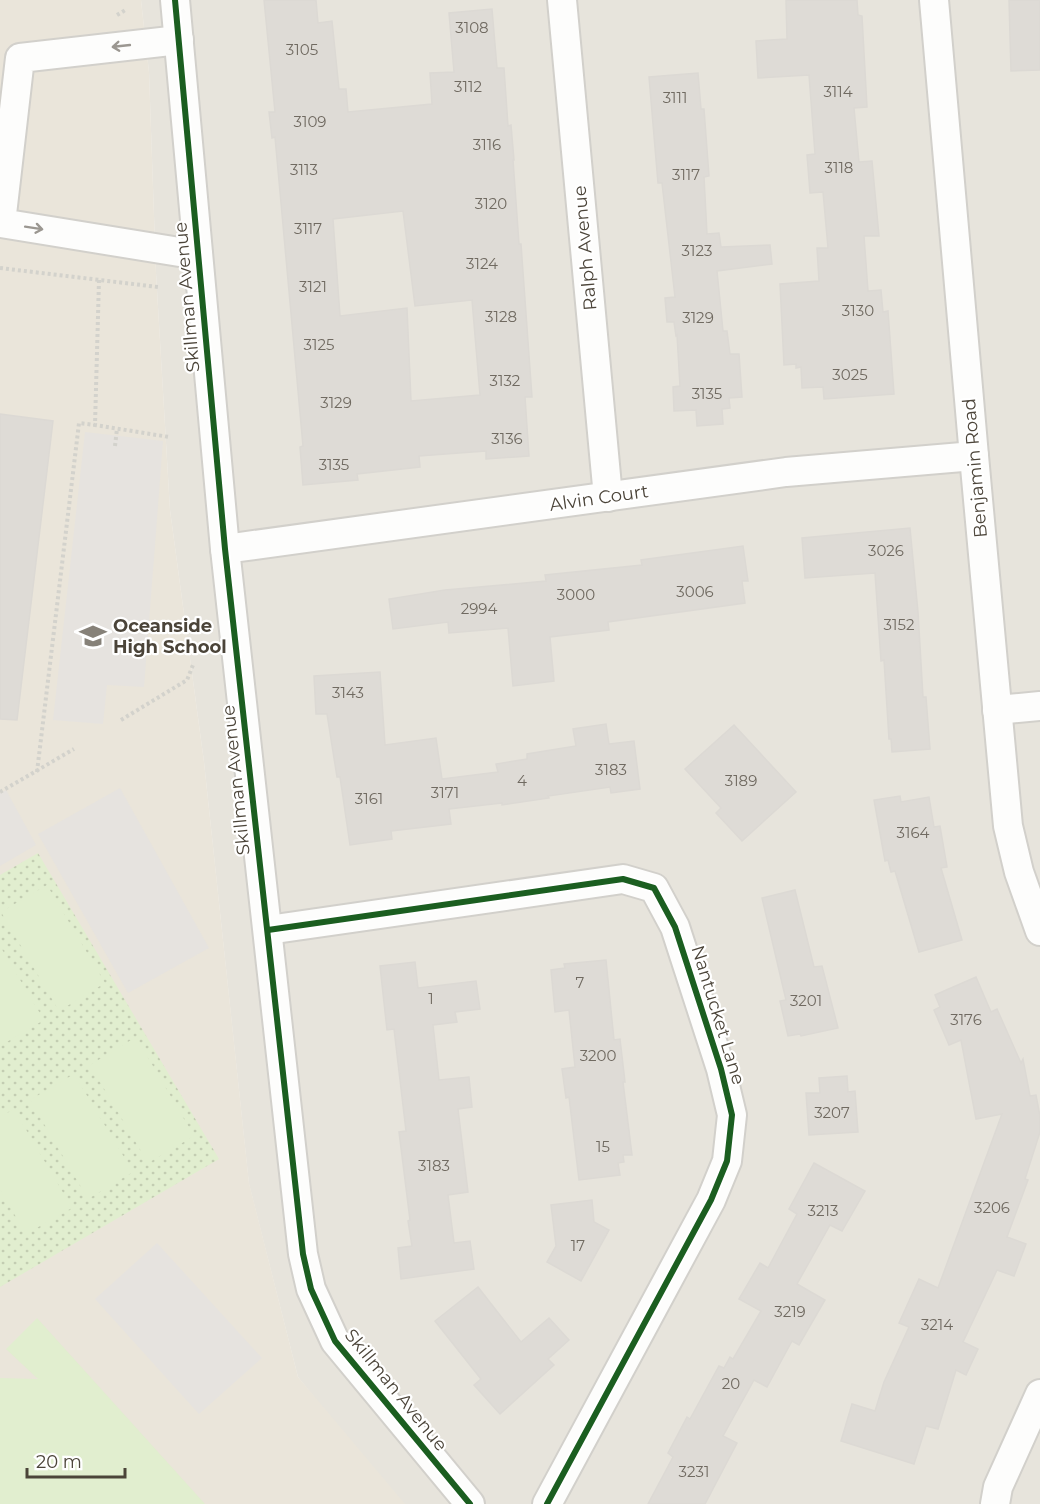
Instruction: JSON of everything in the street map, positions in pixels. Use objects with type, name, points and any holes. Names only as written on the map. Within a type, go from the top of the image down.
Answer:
[{"type":"street","name":"Skillman Avenue","points":[[175,0],[225,549],[303,1254],[311,1289],[335,1341],[470,1504]]},
{"type":"street","name":"Ralph Avenue","points":[[562,0],[608,497]]},
{"type":"street","name":"Benjamin Road","points":[[933,0],[1008,826],[1019,872],[1040,931]]},
{"type":"street","points":[[179,40],[20,58],[1,223],[198,255]]},
{"type":"street","name":"Alvin Court","points":[[225,549],[786,472],[974,456]]},
{"type":"street","points":[[997,710],[1040,706]]},
{"type":"street","name":"Nantucket Lane","points":[[268,930],[623,879],[654,888],[675,927],[721,1069],[732,1115],[727,1161],[711,1200],[547,1504]]},
{"type":"street","points":[[995,1504],[998,1487],[1040,1394]]},
{"type":"path","points":[[0,268],[158,287]]},
{"type":"path","points":[[95,425],[99,280]]},
{"type":"path","points":[[37,772],[79,423],[169,437]]},
{"type":"path","points":[[115,446],[117,429]]},
{"type":"path","points":[[121,720],[187,680],[193,665]]},
{"type":"path","points":[[0,792],[74,749]]},
{"type":"shaded area","name":"Oceanside High School","points":[[0,0],[141,0],[149,72],[156,273],[170,510],[204,762],[249,1183],[298,1377],[405,1504],[0,1504]]},
{"type":"shaded area","points":[[141,0],[1040,0],[1040,1504],[400,1504],[298,1377],[249,1184],[204,762],[170,510],[156,273],[149,72]]},
{"type":"shaded area","points":[[85,432],[163,441],[144,687],[107,685],[103,724],[53,720]]},
{"type":"shaded area","points":[[120,788],[209,948],[128,993],[38,834]]},
{"type":"shaded area","points":[[6,790],[36,845],[0,866],[0,793]]},
{"type":"shaded area","points":[[157,1243],[262,1358],[199,1414],[95,1299]]},
{"type":"green space","points":[[38,853],[219,1159],[0,1287],[0,875]]},
{"type":"green space","points":[[47,885],[105,983],[59,1011],[1,912]]},
{"type":"green space","points":[[0,946],[44,1020],[0,1046]]},
{"type":"green space","points":[[136,1037],[194,1136],[148,1163],[90,1065]]},
{"type":"green space","points":[[74,1074],[133,1172],[88,1199],[30,1100]]},
{"type":"green space","points":[[14,1109],[72,1208],[26,1234],[0,1190],[0,1117]]},
{"type":"green space","points":[[37,1318],[205,1504],[0,1504],[0,1378],[38,1379],[6,1349]]},
{"type":"building","points":[[264,0],[316,0],[318,23],[332,21],[339,89],[346,89],[348,112],[432,104],[430,73],[454,72],[449,13],[492,9],[497,68],[504,68],[508,126],[511,125],[514,160],[519,244],[521,244],[532,397],[525,397],[529,456],[486,459],[486,451],[419,456],[420,467],[357,474],[358,480],[303,485],[300,447],[303,446],[275,137],[272,138],[269,112],[275,112]],"holes":[[[403,211],[415,306],[472,300],[480,395],[411,401],[407,308],[340,316],[333,219]]]},
{"type":"building","points":[[786,0],[857,0],[858,15],[862,16],[867,107],[854,108],[859,162],[872,161],[879,236],[864,236],[868,291],[881,290],[883,312],[888,311],[894,394],[824,399],[823,387],[802,388],[801,367],[796,368],[796,364],[784,365],[780,284],[819,281],[817,248],[828,248],[823,192],[810,193],[807,155],[815,154],[809,75],[758,78],[756,41],[787,39]]},
{"type":"building","points":[[1009,0],[1040,0],[1040,70],[1011,71]]},
{"type":"building","points":[[698,73],[701,109],[704,109],[709,176],[704,177],[707,234],[719,233],[721,247],[770,245],[772,264],[717,271],[723,331],[727,331],[730,354],[739,354],[742,397],[729,398],[730,408],[722,409],[723,424],[697,426],[696,410],[674,411],[673,387],[680,386],[677,335],[674,322],[667,322],[665,298],[675,297],[662,183],[658,183],[649,77]]},
{"type":"building","points":[[0,414],[53,421],[17,720],[0,719]]},
{"type":"building","points":[[910,528],[923,697],[926,697],[930,749],[892,752],[891,739],[889,739],[884,660],[881,661],[875,573],[805,578],[802,538]]},
{"type":"building","points":[[743,546],[748,581],[742,581],[745,603],[608,622],[609,630],[550,637],[554,681],[513,686],[508,628],[449,633],[448,622],[393,629],[389,599],[445,590],[546,581],[545,575],[642,565],[641,560]]},
{"type":"building","points":[[380,672],[385,745],[436,738],[442,779],[498,772],[496,764],[527,759],[527,754],[576,746],[573,729],[606,724],[609,744],[634,741],[640,789],[611,793],[610,787],[502,805],[502,803],[449,809],[451,824],[391,831],[392,839],[350,845],[340,777],[337,777],[327,714],[316,714],[314,676]]},
{"type":"building","points":[[734,725],[796,792],[742,841],[716,813],[721,808],[685,769]]},
{"type":"building","points":[[900,796],[901,802],[929,797],[934,827],[940,826],[947,867],[941,868],[962,940],[919,952],[895,871],[891,872],[888,860],[885,861],[874,800]]},
{"type":"building","points":[[795,890],[814,967],[822,966],[838,1028],[801,1036],[800,1034],[788,1036],[780,1001],[786,1000],[762,898]]},
{"type":"building","points":[[606,960],[614,1040],[620,1039],[632,1155],[623,1155],[624,1162],[618,1163],[620,1175],[579,1180],[569,1097],[566,1098],[562,1069],[575,1067],[569,1010],[555,1012],[551,970],[565,968],[564,964]]},
{"type":"building","points":[[415,962],[418,988],[476,981],[480,1009],[455,1012],[457,1022],[433,1025],[439,1080],[469,1077],[472,1107],[458,1109],[468,1192],[448,1195],[454,1243],[470,1241],[474,1269],[401,1279],[398,1248],[412,1246],[399,1132],[406,1131],[394,1029],[387,1030],[380,966]]},
{"type":"building","points":[[976,977],[991,1012],[997,1009],[1021,1063],[1023,1059],[1030,1096],[1036,1095],[1040,1116],[1040,1132],[1025,1179],[1028,1180],[1007,1237],[1026,1244],[1014,1276],[997,1270],[963,1342],[978,1349],[966,1375],[956,1370],[938,1429],[926,1426],[914,1464],[841,1441],[852,1404],[875,1411],[884,1382],[909,1327],[899,1323],[919,1279],[938,1288],[1002,1114],[976,1119],[961,1040],[949,1045],[934,1010],[940,1007],[935,995]]},
{"type":"building","points":[[847,1076],[848,1092],[855,1091],[858,1132],[809,1135],[806,1093],[820,1093],[819,1078]]},
{"type":"building","points":[[814,1163],[865,1191],[842,1231],[830,1225],[797,1284],[825,1300],[799,1345],[792,1341],[767,1387],[754,1380],[723,1436],[737,1443],[705,1504],[648,1504],[673,1457],[668,1453],[687,1417],[690,1419],[719,1366],[724,1368],[730,1357],[733,1359],[761,1311],[739,1299],[760,1263],[768,1268],[797,1214],[789,1209]]},
{"type":"building","points":[[592,1200],[594,1222],[609,1230],[581,1281],[547,1262],[556,1246],[551,1205]]},
{"type":"building","points":[[478,1287],[521,1342],[549,1318],[569,1340],[548,1359],[554,1365],[500,1414],[474,1385],[481,1379],[435,1321]]},
{"type":"cycle path","points":[[175,0],[225,549],[303,1254],[311,1289],[335,1341],[470,1504]]},
{"type":"cycle path","points":[[268,930],[623,879],[654,888],[675,927],[721,1069],[732,1115],[727,1161],[711,1200],[547,1504]]},
{"type":"place","name":"Oceanside High School","points":[[93,636]]}]
